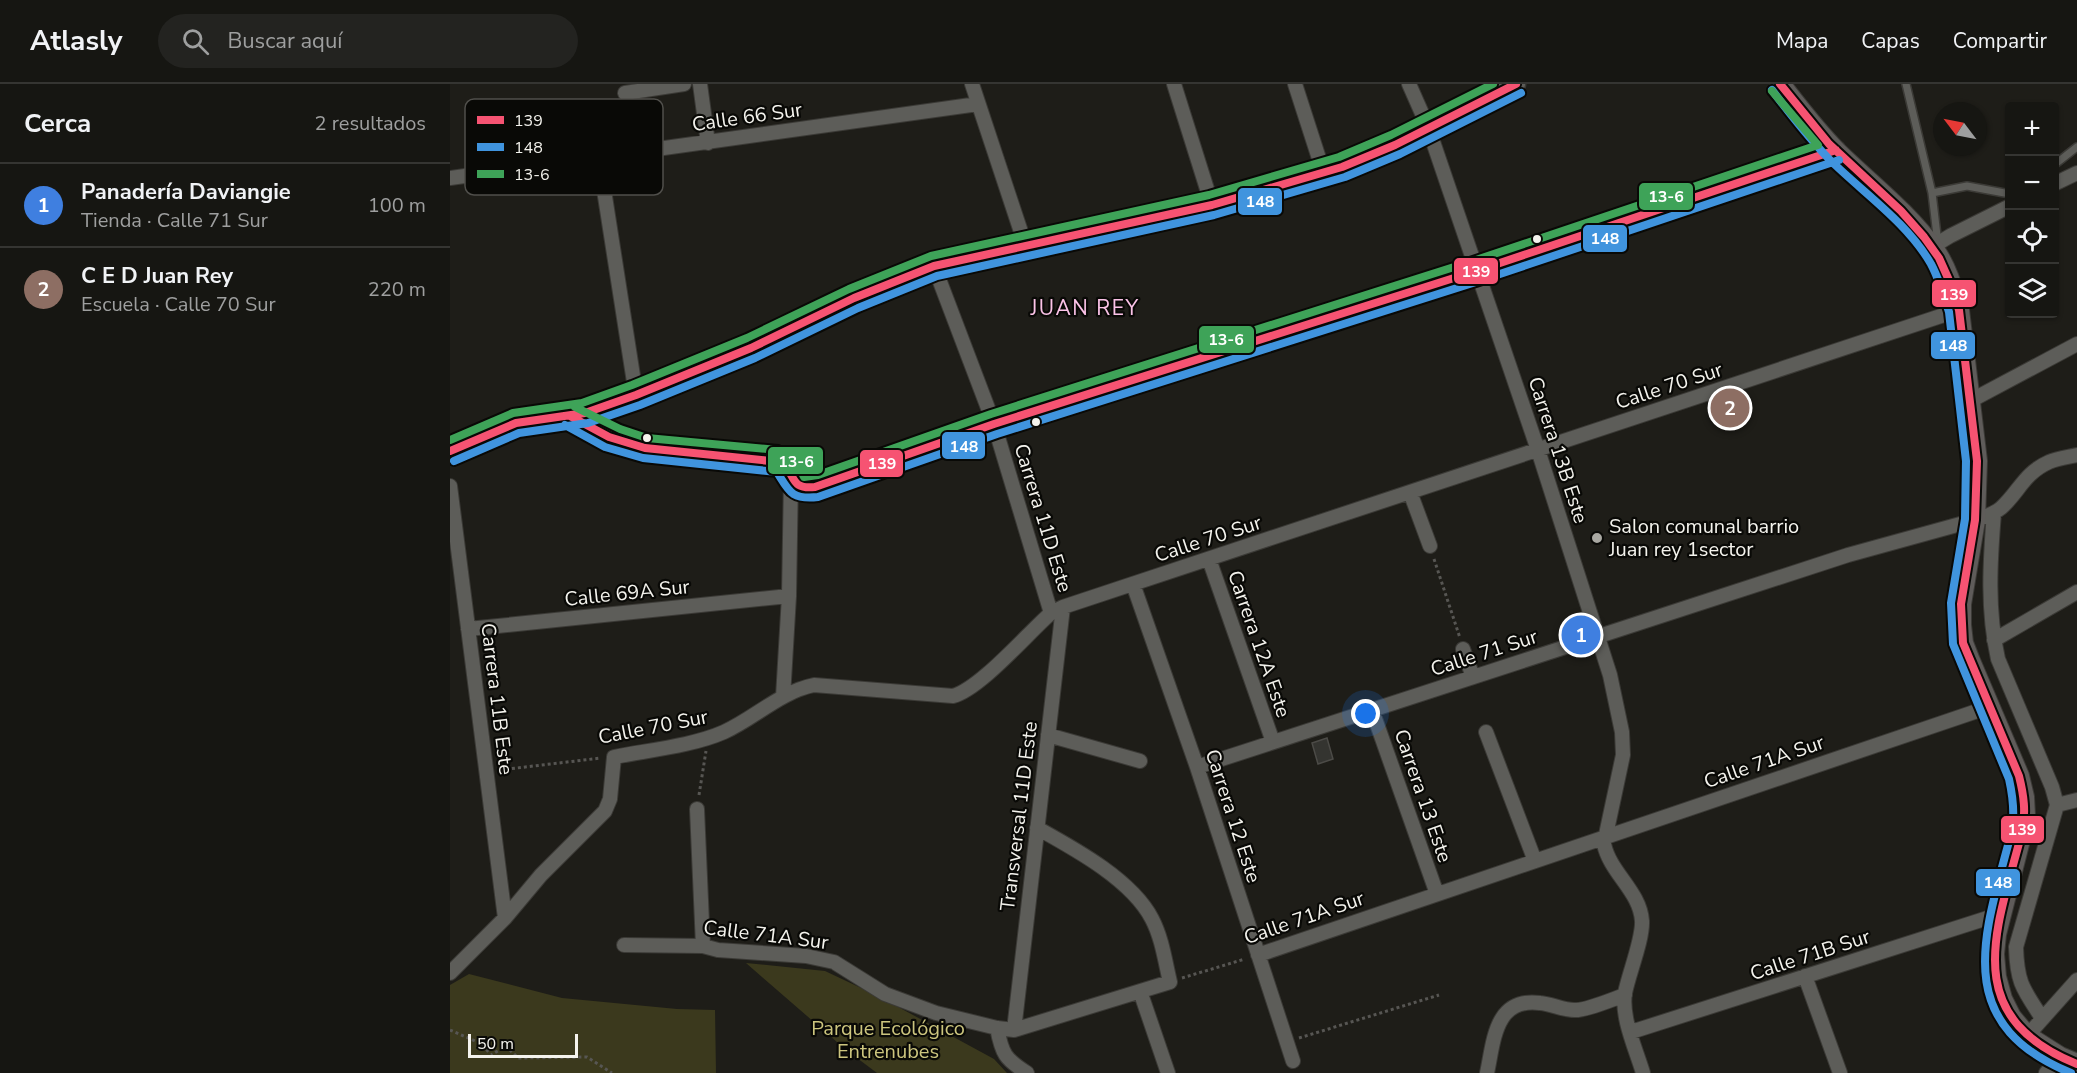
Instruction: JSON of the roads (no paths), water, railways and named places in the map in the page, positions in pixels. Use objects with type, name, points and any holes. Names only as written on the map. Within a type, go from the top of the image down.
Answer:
[{"type":"main road","points":[[1780,84],[1836,150],[1935,245],[1959,310],[1977,461],[1975,520],[1961,604],[1961,626],[1966,652],[2019,776],[2025,815],[2018,851],[2000,914],[1994,954],[1996,977],[2002,999],[2011,1017],[2026,1035],[2069,1061]]},
{"type":"street","points":[[625,93],[684,84]]},
{"type":"street","points":[[700,84],[708,143]]},
{"type":"street","points":[[972,84],[1026,247]]},
{"type":"street","points":[[1174,84],[1212,205]]},
{"type":"street","points":[[1295,84],[1324,174]]},
{"type":"street","name":"Carrera 13B Este","points":[[1408,84],[1428,127],[1538,450],[1610,675],[1622,732],[1623,755],[1604,837]]},
{"type":"street","points":[[450,451],[516,423],[570,416],[636,395],[751,348],[855,298],[934,266],[1212,205],[1324,174],[1365,159],[1516,84]]},
{"type":"street","name":"Calle 66 Sur","points":[[663,149],[978,104]]},
{"type":"street","points":[[791,477],[800,486],[812,488],[832,482],[994,424],[1476,271],[1836,150]]},
{"type":"street","points":[[2059,182],[2077,173]]},
{"type":"street","name":"Calle 66 Sur","points":[[450,178],[465,176]]},
{"type":"street","points":[[605,195],[636,395]]},
{"type":"street","points":[[1935,245],[2005,209]]},
{"type":"street","name":"Carrera 11D Este","points":[[934,266],[994,424],[1057,610]]},
{"type":"street","name":"Calle 70 Sur","points":[[505,918],[541,875],[605,812],[610,799],[614,756],[708,738],[742,723],[799,688],[814,685],[952,696],[960,694],[1057,610],[1959,310]]},
{"type":"street","points":[[1970,401],[2077,344]]},
{"type":"street","points":[[570,416],[609,437],[645,448],[780,462],[788,467],[791,477],[789,596],[783,697]]},
{"type":"street","name":"Calle 71 Sur","points":[[1197,767],[1848,555],[1975,520],[1994,513],[2003,506],[2036,469],[2050,461],[2077,455]]},
{"type":"street","name":"Carrera 11B Este","points":[[450,486],[505,918]]},
{"type":"street","points":[[1410,492],[1430,546]]},
{"type":"street","points":[[1994,513],[1989,568],[1994,640],[1998,659],[2052,787],[2057,805],[2016,947],[2021,987],[2042,1018]]},
{"type":"street","name":"Carrera 12A Este","points":[[1209,559],[1273,742]]},
{"type":"street","name":"Carrera 12 Este","points":[[1133,584],[1197,767],[1293,1061]]},
{"type":"street","points":[[1994,640],[2077,592]]},
{"type":"street","name":"Calle 69A Sur","points":[[468,629],[789,596]]},
{"type":"street","name":"Transversal 11D Este","points":[[1014,1030],[1048,735],[1057,610]]},
{"type":"street","points":[[1463,649],[1473,677]]},
{"type":"street","name":"Calle 71A Sur","points":[[1258,955],[1989,706]]},
{"type":"street","name":"Carrera 13 Este","points":[[1372,710],[1437,894]]},
{"type":"street","points":[[1486,732],[1535,861]]},
{"type":"street","points":[[1048,735],[1140,761]]},
{"type":"street","points":[[2057,805],[2077,800]]},
{"type":"street","points":[[697,809],[703,946]]},
{"type":"street","name":"Calle 71A Sur","points":[[624,945],[703,946],[718,950],[806,956],[834,962],[885,994],[936,1012],[997,1028],[1014,1030],[1170,982],[1159,936],[1152,918],[1131,892],[1088,856],[1038,828]]},
{"type":"street","points":[[1604,837],[1606,855],[1639,905],[1642,923],[1625,995],[1631,1032],[1643,1073]]},
{"type":"street","name":"Calle 71B Sur","points":[[1631,1032],[2000,914]]},
{"type":"street","points":[[450,973],[505,918]]},
{"type":"street","points":[[1805,976],[1840,1073]]},
{"type":"street","points":[[2026,1035],[2077,980]]},
{"type":"street","points":[[1140,991],[1168,1073]]},
{"type":"street","points":[[1487,1073],[1497,1029],[1505,1013],[1514,1005],[1526,1001],[1576,1010],[1625,995]]},
{"type":"street","points":[[997,1028],[1001,1048],[1007,1060],[1027,1073]]},
{"type":"street","points":[[2046,1073],[2069,1061]]},
{"type":"lane","points":[[1906,84],[1932,193],[1935,245]]},
{"type":"lane","points":[[2059,162],[2077,147]]},
{"type":"lane","points":[[1932,193],[1967,186],[2005,193]]},
{"type":"place","name":"C E D Juan Rey","points":[[1730,408]]},
{"type":"place","name":"Salon comunal barrio Juan rey 1sector","points":[[1597,538]]},
{"type":"place","name":"Panadería Daviangie","points":[[1581,635]]},
{"type":"district","name":"JUAN REY","points":[[1085,308]]},
{"type":"park label","name":"Parque Ecológico Entrenubes","points":[[888,1040]]}]
